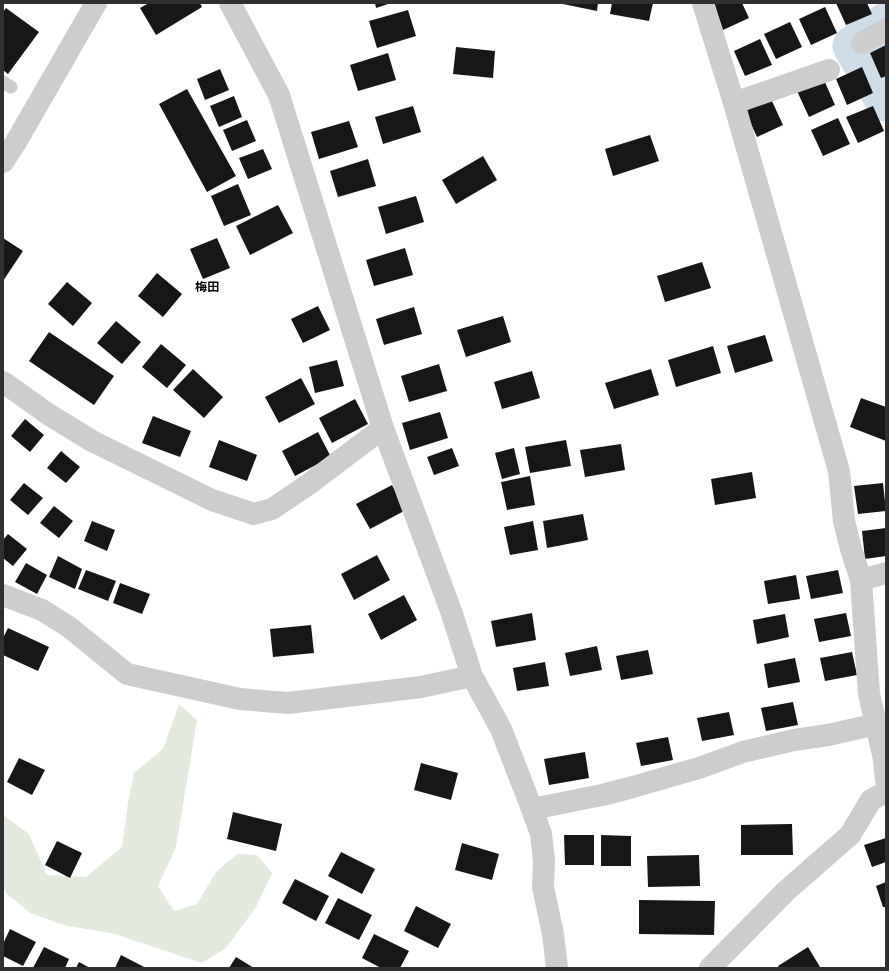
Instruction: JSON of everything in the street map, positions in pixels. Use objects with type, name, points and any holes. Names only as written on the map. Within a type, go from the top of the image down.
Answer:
[{"type":"street","points":[[3,162],[96,3]]},
{"type":"street","points":[[230,3],[279,95],[382,428],[451,611],[472,676],[501,728],[532,808],[540,834],[544,861],[543,887],[553,934],[557,968]]},
{"type":"street","points":[[703,3],[734,103],[839,471],[844,521],[861,580],[869,694],[884,758],[886,780]]},
{"type":"street","points":[[862,43],[886,29]]},
{"type":"street","points":[[734,103],[829,70]]},
{"type":"street","points":[[3,382],[48,414],[92,441],[212,500],[254,514],[272,509],[278,505],[309,484],[382,428]]},
{"type":"street","points":[[861,580],[886,573]]},
{"type":"street","points":[[3,595],[42,610],[69,627],[127,674],[240,699],[288,704],[421,688],[472,676]]},
{"type":"street","points":[[532,808],[588,798],[633,787],[699,768],[750,750],[877,724]]},
{"type":"street","points":[[710,968],[786,891],[850,835],[871,800],[886,792]]},
{"type":"shaded area","points":[[179,704],[197,720],[176,847],[158,886],[174,911],[197,904],[216,872],[237,854],[257,855],[272,873],[256,907],[226,948],[202,963],[115,934],[64,925],[30,913],[6,893],[3,883],[3,815],[29,834],[47,875],[86,877],[122,847],[134,773],[163,749]]},
{"type":"building","points":[[149,3],[200,3],[202,7],[156,35],[140,8]]},
{"type":"building","points":[[375,3],[391,3],[376,8]]},
{"type":"building","points":[[558,3],[598,3],[597,11]]},
{"type":"building","points":[[612,3],[653,3],[649,21],[610,14]]},
{"type":"building","points":[[714,3],[742,3],[749,18],[723,30]]},
{"type":"building","points":[[836,3],[867,3],[872,14],[846,25]]},
{"type":"building","points":[[825,7],[837,33],[811,45],[799,19]]},
{"type":"building","points":[[6,8],[39,32],[8,74],[3,70],[3,12]]},
{"type":"building","points":[[408,10],[416,36],[377,48],[369,21]]},
{"type":"building","points":[[790,22],[802,47],[776,59],[764,34]]},
{"type":"building","points":[[760,39],[772,65],[745,76],[734,51]]},
{"type":"building","points":[[886,45],[886,76],[881,78],[870,53]]},
{"type":"building","points":[[456,47],[495,51],[493,78],[453,74]]},
{"type":"building","points":[[388,53],[396,80],[358,91],[350,65]]},
{"type":"building","points":[[862,67],[873,93],[847,105],[836,79]]},
{"type":"building","points":[[220,69],[229,90],[205,100],[197,79]]},
{"type":"building","points":[[824,80],[835,105],[809,117],[797,91]]},
{"type":"building","points":[[187,89],[236,176],[207,192],[159,104]]},
{"type":"building","points":[[234,96],[242,117],[219,127],[210,106]]},
{"type":"building","points":[[771,99],[783,125],[757,137],[745,111]]},
{"type":"building","points":[[413,106],[421,132],[383,144],[375,117]]},
{"type":"building","points":[[873,106],[884,131],[858,143],[846,117]]},
{"type":"building","points":[[838,118],[850,144],[823,156],[811,130]]},
{"type":"building","points":[[247,120],[256,141],[232,151],[223,130]]},
{"type":"building","points":[[349,121],[358,147],[319,159],[311,132]]},
{"type":"building","points":[[650,135],[659,161],[613,176],[605,149]]},
{"type":"building","points":[[263,149],[272,169],[248,179],[239,158]]},
{"type":"building","points":[[483,156],[497,180],[456,204],[442,180]]},
{"type":"building","points":[[368,159],[376,186],[338,197],[330,171]]},
{"type":"building","points":[[238,184],[251,215],[224,226],[211,196]]},
{"type":"building","points":[[416,196],[424,222],[386,234],[378,207]]},
{"type":"building","points":[[278,205],[293,233],[250,255],[236,226]]},
{"type":"building","points":[[3,238],[23,251],[3,281]]},
{"type":"building","points":[[217,238],[230,268],[203,279],[190,249]]},
{"type":"building","points":[[405,248],[413,275],[374,286],[366,260]]},
{"type":"building","points":[[702,262],[711,288],[665,302],[657,276]]},
{"type":"building","points":[[157,273],[182,294],[163,317],[138,296]]},
{"type":"building","points":[[67,282],[92,303],[73,326],[48,304]]},
{"type":"building","points":[[318,306],[330,330],[303,343],[291,319]]},
{"type":"building","points":[[414,307],[422,334],[384,345],[376,319]]},
{"type":"building","points":[[503,316],[511,342],[466,357],[457,330]]},
{"type":"building","points":[[116,321],[141,342],[122,364],[97,343]]},
{"type":"building","points":[[49,332],[114,376],[94,405],[29,361]]},
{"type":"building","points":[[765,335],[773,361],[735,373],[727,346]]},
{"type":"building","points":[[161,344],[186,365],[167,388],[142,367]]},
{"type":"building","points":[[713,346],[721,373],[676,387],[668,360]]},
{"type":"building","points":[[337,360],[344,386],[315,393],[309,367]]},
{"type":"building","points":[[439,364],[447,391],[409,402],[401,376]]},
{"type":"building","points":[[193,369],[223,397],[204,418],[173,390]]},
{"type":"building","points":[[651,369],[659,395],[614,409],[605,383]]},
{"type":"building","points":[[532,371],[540,398],[502,409],[494,382]]},
{"type":"building","points":[[301,378],[315,404],[279,423],[265,397]]},
{"type":"building","points":[[861,398],[886,407],[886,441],[850,427]]},
{"type":"building","points":[[355,399],[368,424],[332,443],[319,418]]},
{"type":"building","points":[[440,412],[448,438],[410,450],[402,423]]},
{"type":"building","points":[[153,416],[191,431],[180,457],[142,443]]},
{"type":"building","points":[[25,419],[44,435],[30,452],[11,436]]},
{"type":"building","points":[[318,432],[331,457],[295,476],[282,451]]},
{"type":"building","points":[[219,440],[257,455],[247,481],[209,467]]},
{"type":"building","points":[[566,440],[571,466],[530,473],[525,447]]},
{"type":"building","points":[[621,444],[625,470],[585,477],[580,450]]},
{"type":"building","points":[[452,448],[459,466],[434,475],[427,457]]},
{"type":"building","points":[[514,448],[520,474],[502,479],[495,453]]},
{"type":"building","points":[[61,451],[80,467],[66,483],[47,468]]},
{"type":"building","points":[[752,472],[756,498],[715,505],[711,479]]},
{"type":"building","points":[[530,476],[535,505],[507,510],[501,482]]},
{"type":"building","points":[[24,483],[43,498],[28,515],[10,500]]},
{"type":"building","points":[[883,483],[886,511],[858,514],[854,486]]},
{"type":"building","points":[[392,485],[406,510],[370,529],[356,504]]},
{"type":"building","points":[[54,506],[73,521],[59,538],[40,523]]},
{"type":"building","points":[[583,514],[588,540],[547,548],[543,521]]},
{"type":"building","points":[[92,521],[115,530],[107,551],[84,541]]},
{"type":"building","points":[[533,521],[538,550],[510,555],[504,527]]},
{"type":"building","points":[[886,528],[886,556],[865,559],[862,531]]},
{"type":"building","points":[[8,534],[27,549],[13,566],[3,558],[3,540]]},
{"type":"building","points":[[377,555],[390,580],[354,600],[341,574]]},
{"type":"building","points":[[58,556],[82,569],[75,589],[49,577]]},
{"type":"building","points":[[26,563],[47,575],[37,594],[15,582]]},
{"type":"building","points":[[86,570],[116,581],[108,601],[78,589]]},
{"type":"building","points":[[838,570],[843,593],[811,599],[806,576]]},
{"type":"building","points":[[796,575],[800,599],[768,604],[764,581]]},
{"type":"building","points":[[120,583],[150,594],[142,614],[113,603]]},
{"type":"building","points":[[404,595],[417,620],[381,640],[368,614]]},
{"type":"building","points":[[532,613],[536,640],[496,647],[491,621]]},
{"type":"building","points":[[846,613],[851,636],[819,642],[814,619]]},
{"type":"building","points":[[785,614],[789,637],[757,644],[753,620]]},
{"type":"building","points":[[311,625],[314,653],[273,657],[270,629]]},
{"type":"building","points":[[8,628],[49,647],[38,671],[3,655],[3,638]]},
{"type":"building","points":[[597,646],[602,670],[570,676],[565,653]]},
{"type":"building","points":[[648,650],[653,674],[621,680],[616,656]]},
{"type":"building","points":[[852,652],[857,675],[825,681],[820,658]]},
{"type":"building","points":[[795,658],[800,682],[768,688],[764,664]]},
{"type":"building","points":[[545,662],[549,686],[517,691],[513,668]]},
{"type":"building","points":[[793,702],[798,725],[766,731],[761,708]]},
{"type":"building","points":[[729,712],[734,735],[702,741],[697,718]]},
{"type":"building","points":[[668,737],[673,760],[641,766],[636,743]]},
{"type":"building","points":[[585,752],[589,778],[549,785],[544,759]]},
{"type":"building","points":[[19,758],[45,770],[32,795],[7,782]]},
{"type":"building","points":[[421,763],[458,773],[451,800],[414,790]]},
{"type":"building","points":[[233,812],[282,824],[276,851],[227,839]]},
{"type":"building","points":[[792,824],[793,855],[741,855],[741,825]]},
{"type":"building","points":[[564,835],[594,835],[594,865],[565,865]]},
{"type":"building","points":[[601,835],[631,836],[631,866],[601,866]]},
{"type":"building","points":[[886,838],[886,862],[872,867],[864,845]]},
{"type":"building","points":[[57,841],[82,853],[70,878],[45,865]]},
{"type":"building","points":[[462,843],[499,854],[492,880],[455,870]]},
{"type":"building","points":[[341,852],[375,869],[362,894],[328,876]]},
{"type":"building","points":[[699,855],[700,886],[648,887],[647,856]]},
{"type":"building","points":[[295,879],[329,896],[316,921],[282,903]]},
{"type":"building","points":[[886,882],[886,907],[883,907],[876,886]]},
{"type":"building","points":[[338,898],[372,915],[359,940],[325,923]]},
{"type":"building","points":[[639,900],[715,901],[714,935],[639,934]]},
{"type":"building","points":[[416,906],[451,924],[438,948],[404,931]]},
{"type":"building","points":[[10,929],[36,942],[23,966],[3,956],[3,944]]},
{"type":"building","points":[[374,934],[409,951],[400,968],[381,968],[362,958]]},
{"type":"building","points":[[44,947],[69,959],[65,968],[33,968]]},
{"type":"building","points":[[808,947],[820,967],[779,968],[778,966]]},
{"type":"building","points":[[121,955],[146,968],[115,968]]},
{"type":"building","points":[[236,957],[254,968],[229,968]]},
{"type":"building","points":[[79,962],[90,968],[76,968]]},
{"type":"waterway","points":[[886,23],[853,46],[886,101]]},
{"type":"district","name":"梅田","points":[[207,287]]}]
